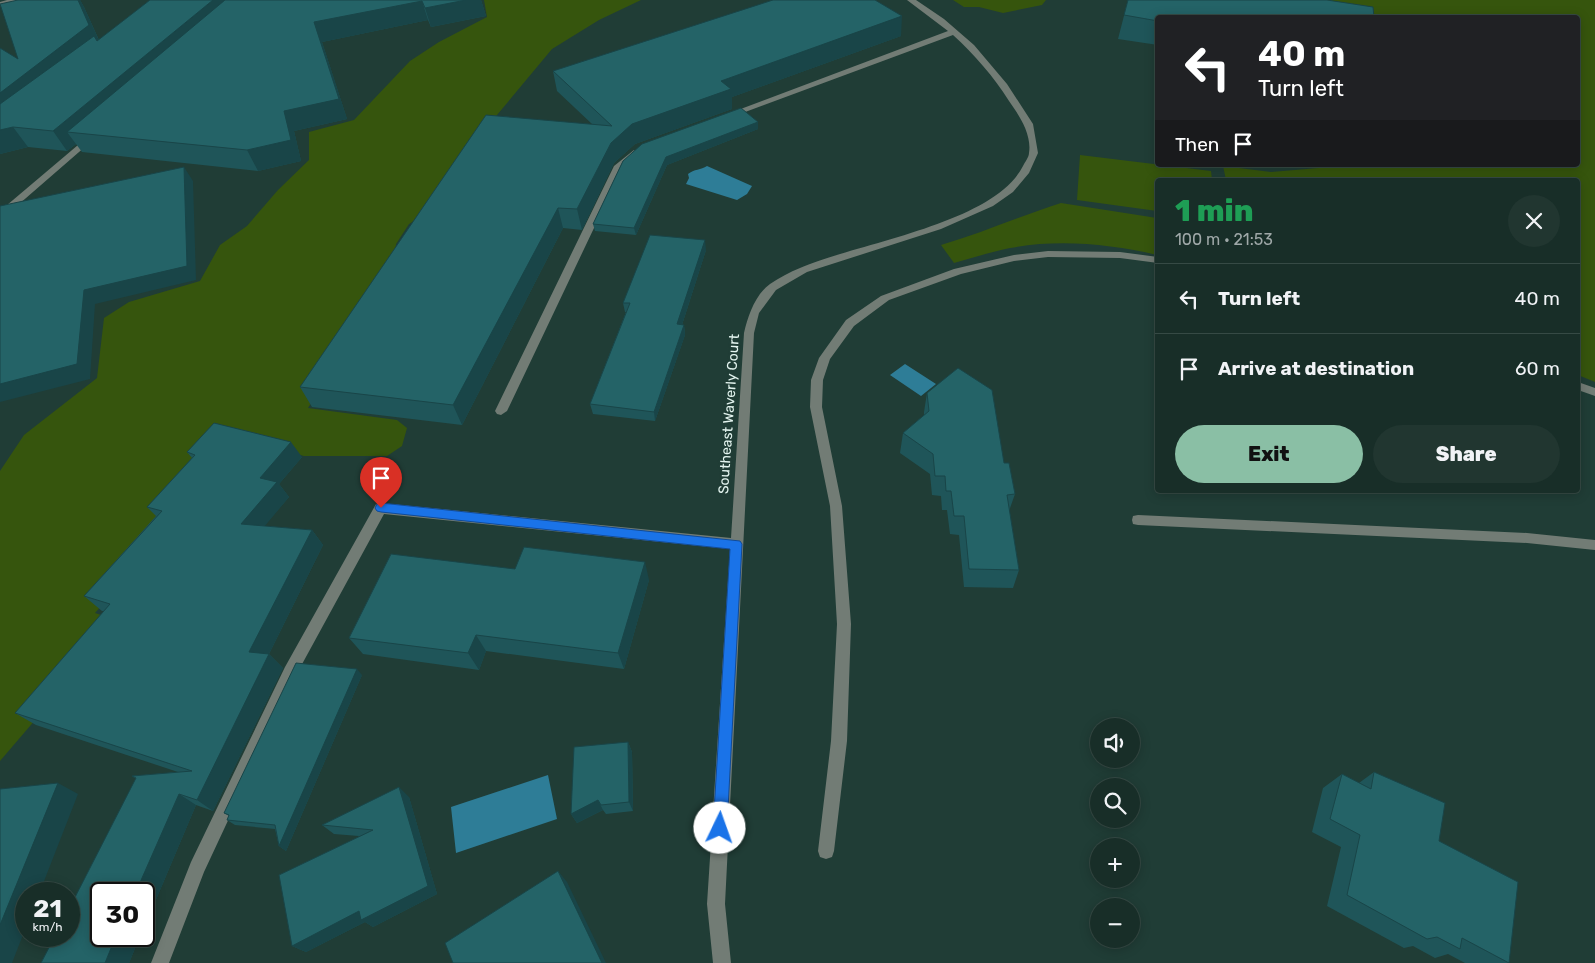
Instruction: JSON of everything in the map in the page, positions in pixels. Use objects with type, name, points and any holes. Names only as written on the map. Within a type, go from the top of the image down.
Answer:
[{"type":"street","points":[[0,4],[15,0]]},
{"type":"street","name":"Southeast Waverly Court","points":[[722,963],[716,904],[749,333],[754,312],[772,288],[803,270],[938,227],[990,204],[1010,190],[1024,173],[1034,153],[1029,124],[1004,86],[971,47],[941,21],[911,0]]},
{"type":"street","points":[[713,121],[954,32]]},
{"type":"street","points":[[0,216],[101,129]]},
{"type":"street","points":[[502,411],[619,166],[639,148]]},
{"type":"street","points":[[826,851],[840,741],[844,624],[836,506],[816,407],[818,380],[825,358],[850,323],[885,298],[958,271],[1014,258],[1048,254],[1111,254],[1155,260]]},
{"type":"street","points":[[1580,387],[1595,392]]},
{"type":"street","points":[[160,963],[197,868],[290,672],[381,508],[736,544]]},
{"type":"street","points":[[1138,520],[1527,538],[1595,545]]},
{"type":"green space","points":[[484,0],[641,0],[599,20],[552,49],[497,115],[438,206],[409,224],[396,244],[394,269],[308,408],[397,420],[407,428],[402,446],[387,456],[304,456],[225,435],[171,527],[95,613],[120,621],[0,761],[0,471],[24,435],[97,378],[104,318],[129,302],[200,281],[220,245],[247,226],[278,190],[309,160],[309,132],[354,120],[410,61],[439,42],[487,17]]},
{"type":"green space","points":[[953,0],[1046,0],[1042,5],[1003,13],[979,7],[964,7]]},
{"type":"green space","points":[[1242,0],[1595,0],[1595,382],[1580,376],[1580,178],[1226,178],[1223,167],[1271,172],[1330,167],[1580,167],[1580,15],[1341,15]]},
{"type":"green space","points":[[1080,155],[1155,164],[1155,167],[1178,167],[1211,171],[1212,178],[1155,178],[1155,211],[1077,200]]},
{"type":"green space","points":[[1061,203],[1155,218],[1155,255],[1121,248],[1065,243],[1010,248],[954,263],[941,245]]},
{"type":"water","points":[[707,166],[752,186],[747,194],[737,200],[686,184],[689,178],[688,174]]},
{"type":"water","points":[[905,364],[936,384],[921,396],[890,375]]},
{"type":"water","points":[[548,775],[557,819],[456,853],[451,807]]},
{"type":"building","points":[[18,0],[78,0],[89,25],[0,93],[0,48],[18,59],[0,4]]},
{"type":"building","points":[[150,0],[213,0],[53,131],[13,127],[0,130],[0,104],[94,36],[97,41]]},
{"type":"building","points":[[225,0],[466,0],[425,8],[422,1],[314,22],[339,99],[284,111],[291,140],[247,150],[67,132]]},
{"type":"building","points":[[773,0],[875,0],[902,16],[721,81],[731,89],[632,124],[611,143],[577,209],[558,208],[453,405],[300,387],[486,115],[612,126],[553,71]]},
{"type":"building","points":[[1128,0],[1327,0],[1373,7],[1374,15],[1155,15],[1155,20],[1124,15]]},
{"type":"building","points":[[741,108],[758,122],[666,157],[634,228],[593,224],[623,161],[642,144]]},
{"type":"building","points":[[184,167],[187,266],[84,290],[77,364],[0,384],[0,206]]},
{"type":"building","points":[[650,235],[705,240],[677,324],[684,325],[654,412],[590,404],[630,303],[623,303]]},
{"type":"building","points":[[958,368],[992,390],[1004,463],[1009,463],[1015,494],[1007,495],[1019,570],[969,569],[964,516],[954,516],[951,491],[946,491],[945,476],[935,476],[933,454],[903,433],[929,411],[927,393]]},
{"type":"building","points":[[214,423],[291,442],[260,478],[277,482],[241,524],[312,530],[249,652],[269,654],[197,800],[179,794],[140,882],[90,882],[90,947],[112,947],[105,963],[41,963],[49,947],[80,947],[80,887],[136,778],[132,776],[192,771],[15,713],[110,604],[84,596],[162,511],[147,507],[195,455],[187,452]]},
{"type":"building","points":[[524,547],[645,562],[618,653],[476,635],[468,653],[349,638],[391,554],[515,569]]},
{"type":"building","points":[[296,663],[357,669],[279,846],[275,825],[227,820],[229,815],[224,813]]},
{"type":"building","points":[[628,742],[629,802],[601,805],[598,800],[571,814],[574,747]]},
{"type":"building","points":[[1374,772],[1445,803],[1439,841],[1518,882],[1509,963],[1462,938],[1460,949],[1437,937],[1427,939],[1347,895],[1360,835],[1330,819],[1342,774],[1371,789]]},
{"type":"building","points":[[58,783],[18,882],[15,882],[15,888],[0,925],[0,789]]},
{"type":"building","points":[[399,787],[428,886],[361,920],[359,911],[292,946],[279,875],[373,830],[322,825]]},
{"type":"building","points":[[558,871],[602,963],[453,963],[445,943]]},
{"type":"route","points":[[381,508],[736,544],[720,828]]}]
